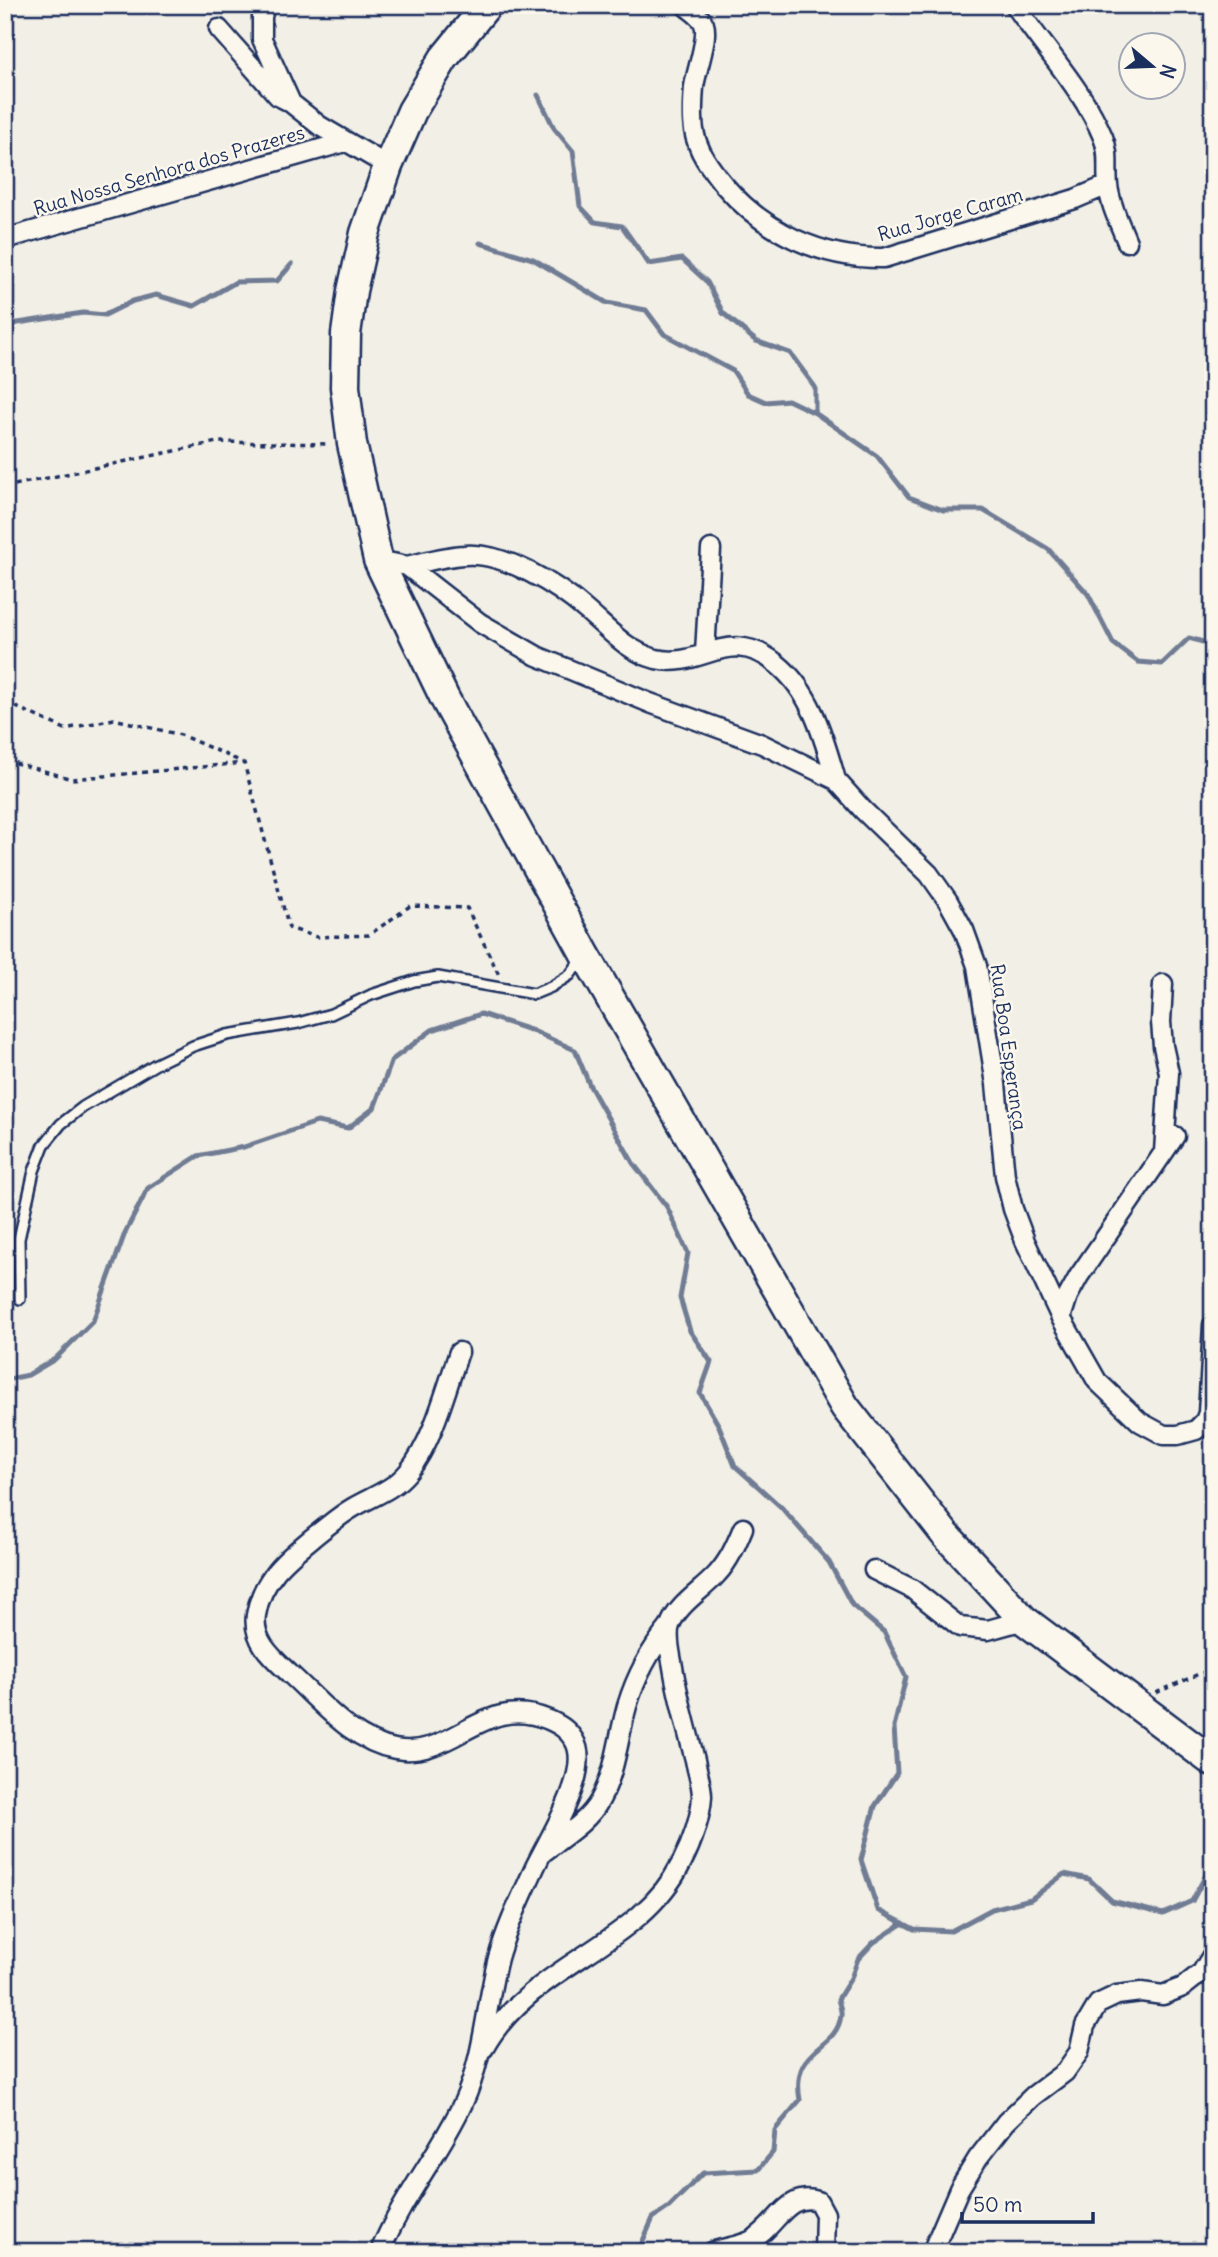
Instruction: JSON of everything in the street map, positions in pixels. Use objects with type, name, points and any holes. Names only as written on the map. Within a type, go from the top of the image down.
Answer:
[{"type":"main road","points":[[487,5],[444,58],[412,111],[388,166],[365,233],[352,291],[346,334],[345,387],[352,444],[378,560],[445,699],[585,954],[845,1406],[944,1533],[1024,1620],[1213,1762]]},
{"type":"street","points":[[265,5],[262,39],[291,103]]},
{"type":"street","name":"Rua Jorge Caram","points":[[685,5],[704,25],[705,37],[694,89],[694,129],[703,156],[710,169],[735,198],[770,227],[801,242],[863,258],[884,258],[1075,199],[1108,185]]},
{"type":"street","points":[[1016,5],[1074,87],[1099,128],[1107,148],[1108,185],[1113,206],[1127,242]]},
{"type":"street","points":[[219,29],[278,96],[345,142],[388,166]]},
{"type":"street","name":"Rua Nossa Senhora dos Prazeres","points":[[5,239],[345,142]]},
{"type":"street","points":[[705,653],[711,549]]},
{"type":"street","points":[[407,566],[466,554],[500,560],[553,585],[627,646],[638,653],[661,660],[676,660],[727,647],[751,649],[777,663],[789,675],[816,717],[836,780]]},
{"type":"street","name":"Rua Boa Esperança","points":[[378,560],[407,566],[480,623],[537,656],[650,703],[762,744],[836,780],[929,874],[964,930],[977,966],[996,1084],[1004,1176],[1013,1209],[1060,1318],[1097,1381],[1140,1422],[1164,1435],[1178,1435],[1196,1430],[1205,1421],[1208,1413],[1213,1325]]},
{"type":"street","points":[[1163,984],[1161,1022],[1163,1046],[1170,1073],[1164,1152]]},
{"type":"street","points":[[1060,1318],[1079,1276],[1175,1136]]},
{"type":"street","points":[[380,2252],[389,2231],[464,2102],[477,2060],[499,1954],[541,1854],[571,1794],[579,1765],[576,1743],[564,1726],[536,1714],[508,1712],[478,1722],[427,1749],[397,1749],[367,1740],[342,1722],[274,1659],[258,1640],[255,1618],[263,1589],[282,1562],[344,1513],[391,1489],[410,1470],[429,1436],[458,1352]]},
{"type":"street","points":[[541,1854],[580,1824],[599,1802],[613,1771],[627,1706],[652,1647],[680,1611],[718,1573],[732,1553],[743,1528]]},
{"type":"street","points":[[874,1570],[912,1590],[960,1627],[988,1630],[1024,1620]]},
{"type":"street","points":[[477,2060],[492,2033],[522,1999],[560,1970],[639,1919],[664,1892],[683,1862],[695,1828],[702,1795],[674,1675],[670,1626]]},
{"type":"street","points":[[932,2252],[959,2189],[978,2158],[1006,2122],[1065,2072],[1079,2052],[1085,2026],[1098,2004],[1117,1994],[1141,1992],[1163,1995],[1183,1987],[1202,1972],[1213,1954]]},
{"type":"street","points":[[712,2252],[752,2240],[791,2203],[806,2197],[818,2201],[825,2214],[824,2252]]},
{"type":"lane","points":[[20,1299],[19,1239],[34,1171],[44,1145],[61,1124],[83,1107],[156,1064],[193,1046],[227,1035],[298,1023],[331,1014],[371,995],[414,981],[438,977],[534,994],[570,975],[585,954]]},
{"type":"path","points":[[5,487],[217,442],[352,444]]},
{"type":"path","points":[[5,706],[16,707],[65,729],[114,719],[181,735],[244,763]]},
{"type":"path","points":[[5,760],[72,779],[244,763]]},
{"type":"path","points":[[244,763],[289,928],[317,937],[369,935],[410,906],[467,908],[505,988]]},
{"type":"path","points":[[1135,1703],[1201,1673],[1213,1671]]},
{"type":"waterway","points":[[538,95],[554,128],[573,151],[580,206],[595,222],[622,226],[649,264],[682,259],[707,282],[723,313],[756,341],[790,353],[815,387],[815,413],[877,456],[909,497],[943,510],[983,510],[1048,549],[1088,594],[1113,643],[1138,662],[1162,664],[1189,638],[1213,645]]},
{"type":"waterway","points":[[480,243],[533,259],[607,303],[646,310],[664,334],[733,371],[748,394],[766,402],[788,400],[815,413]]},
{"type":"waterway","points":[[5,325],[83,313],[105,315],[133,301],[156,295],[194,306],[236,282],[277,281],[292,264]]},
{"type":"waterway","points":[[5,1380],[28,1375],[55,1359],[93,1321],[125,1233],[148,1188],[198,1156],[244,1147],[317,1122],[348,1128],[374,1108],[392,1060],[432,1030],[481,1014],[533,1031],[575,1050],[590,1086],[633,1163],[667,1207],[688,1253],[680,1298],[690,1331],[711,1362],[700,1393],[719,1426],[735,1466],[781,1507],[829,1562],[852,1605],[884,1632],[906,1677],[894,1727],[897,1773],[875,1806],[861,1860],[878,1910],[914,1929],[951,1931],[992,1909],[1031,1899],[1064,1874],[1089,1879],[1112,1901],[1163,1914],[1192,1901],[1213,1862]]},
{"type":"waterway","points":[[638,2252],[653,2218],[669,2207],[703,2173],[758,2170],[773,2152],[775,2130],[800,2100],[799,2082],[802,2069],[838,2027],[841,2013],[838,1999],[851,1978],[858,1959],[873,1943],[903,1923]]}]
